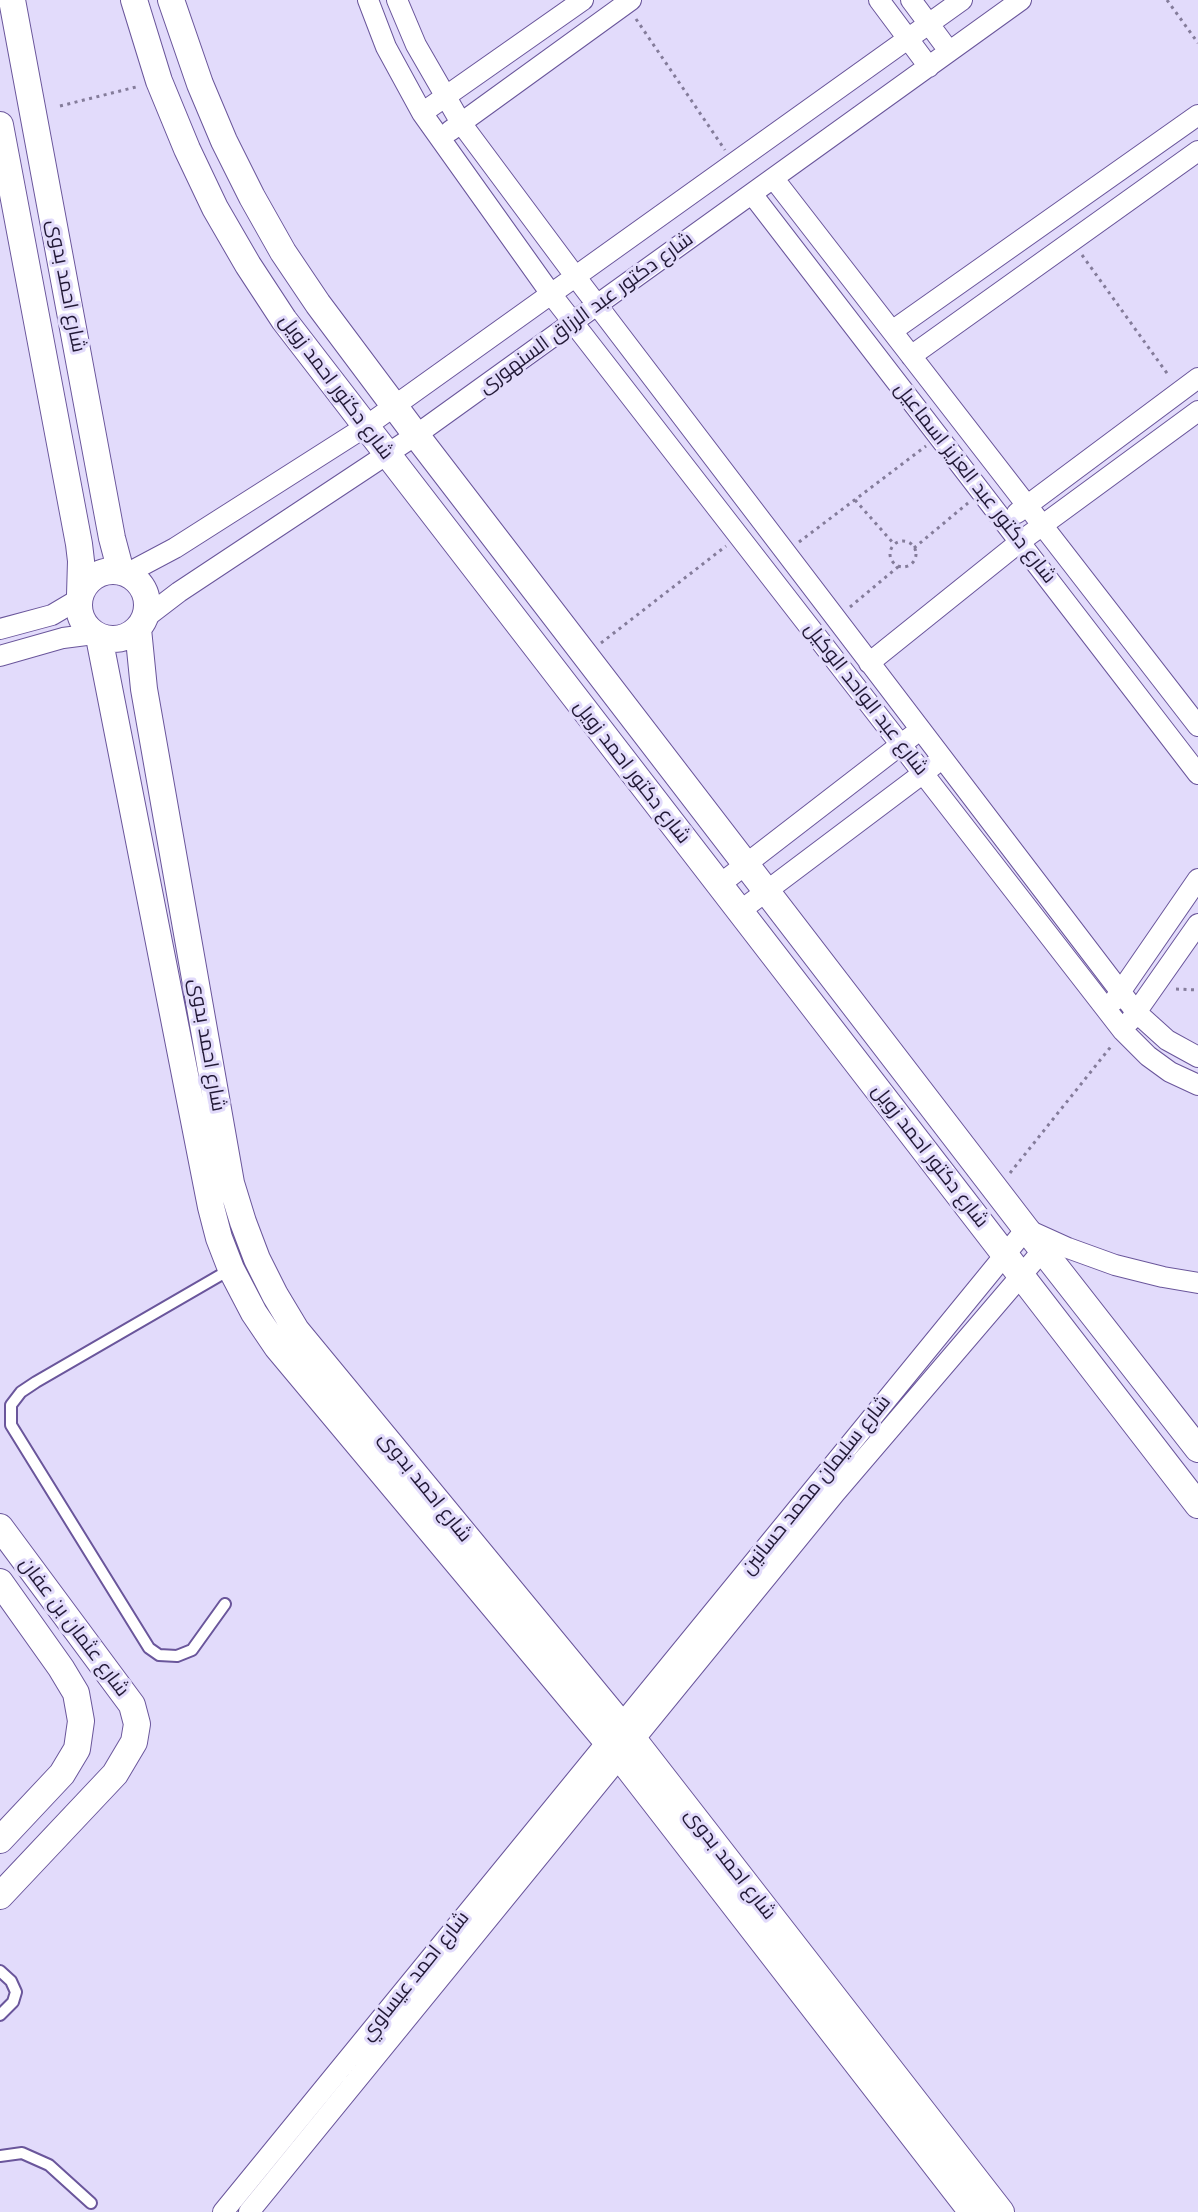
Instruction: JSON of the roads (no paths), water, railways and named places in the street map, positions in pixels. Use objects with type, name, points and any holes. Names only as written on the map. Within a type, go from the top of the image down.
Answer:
[{"type":"street","name":"شارع احمد بدوى","points":[[12,0],[112,538],[123,573]]},
{"type":"street","name":"شارع دكتور احمد زويل","points":[[134,0],[159,81],[191,158],[215,208],[248,265],[284,320],[1198,1505]]},
{"type":"street","name":"شارع دكتور احمد زويل","points":[[171,0],[200,84],[224,141],[252,197],[318,304],[584,655],[1198,1449]]},
{"type":"street","name":"شارع عبد الواحد الوكيل","points":[[368,0],[386,47],[438,139],[550,294],[1123,1031],[1148,1056],[1170,1072],[1198,1085]]},
{"type":"street","name":"شارع عبد الواحد الوكيل","points":[[397,0],[416,45],[461,123],[575,276],[1120,992],[1136,1012],[1167,1040],[1198,1057]]},
{"type":"street","points":[[422,113],[583,0]]},
{"type":"street","points":[[879,0],[929,67]]},
{"type":"street","points":[[911,0],[949,51]]},
{"type":"street","name":"شارع دكتور عبد الرزاق السنهورى","points":[[123,573],[175,548],[365,427],[962,0]]},
{"type":"street","name":"شارع دكتور عبد الرزاق السنهورى","points":[[141,623],[179,592],[416,435],[1021,0]]},
{"type":"street","points":[[438,139],[628,2]]},
{"type":"street","points":[[892,330],[1173,132],[1197,119]]},
{"type":"street","name":"شارع احمد بدوى","points":[[0,125],[79,544],[81,561],[79,597]]},
{"type":"street","points":[[911,356],[1072,241],[1196,158],[1173,132]]},
{"type":"street","name":"شارع دكتور عبد العزيز اسماعيل","points":[[774,179],[1198,726]]},
{"type":"street","name":"شارع دكتور عبد العزيز اسماعيل","points":[[752,194],[1198,774]]},
{"type":"street","points":[[1006,522],[1198,378]]},
{"type":"street","points":[[869,663],[1021,541],[1198,411]]},
{"type":"street","points":[[0,629],[52,615],[79,597],[92,578],[101,573],[123,573],[135,579],[142,587],[146,597],[147,607],[141,623],[132,634],[116,640],[97,636],[63,638],[0,656]]},
{"type":"street","points":[[79,597],[81,619],[97,636]]},
{"type":"street","name":"شارع احمد بدوى","points":[[141,623],[141,669],[146,701],[231,1183],[257,1259],[275,1295],[296,1330],[620,1740],[1001,2212]]},
{"type":"street","name":"شارع احمد بدوى","points":[[97,636],[211,1208],[231,1269],[254,1313],[277,1347],[620,1740],[972,2212]]},
{"type":"street","points":[[719,885],[921,729]]},
{"type":"street","points":[[740,911],[943,758]]},
{"type":"street","points":[[1108,1010],[1198,879]]},
{"type":"street","points":[[1123,1031],[1198,924]]},
{"type":"street","points":[[1026,1229],[1068,1248],[1115,1265],[1198,1283]]},
{"type":"street","name":"شارع سليمان محمد حسانين","points":[[620,1740],[1026,1229]]},
{"type":"street","name":"شارع سليمان محمد حسانين","points":[[620,1740],[1043,1250]]},
{"type":"street","name":"شارع عثمان بن عفان","points":[[0,1527],[132,1705],[137,1724],[134,1742],[126,1759],[115,1774],[0,1896]]},
{"type":"street","name":"شارع عثمان بن عفان","points":[[0,1582],[76,1692],[81,1721],[77,1749],[62,1774],[0,1840]]},
{"type":"street","name":"شارع احمد عيساوي","points":[[223,2212],[620,1740]]},
{"type":"street","name":"شارع احمد عيساوي","points":[[249,2212],[620,1740]]},
{"type":"lane","points":[[225,1604],[192,1650],[177,1656],[159,1655],[148,1648],[11,1425],[11,1405],[28,1387],[231,1269]]},
{"type":"lane","points":[[0,1971],[11,1982],[16,1992],[13,2002],[0,2015]]},
{"type":"lane","points":[[0,2156],[22,2153],[49,2165],[92,2203]]}]
